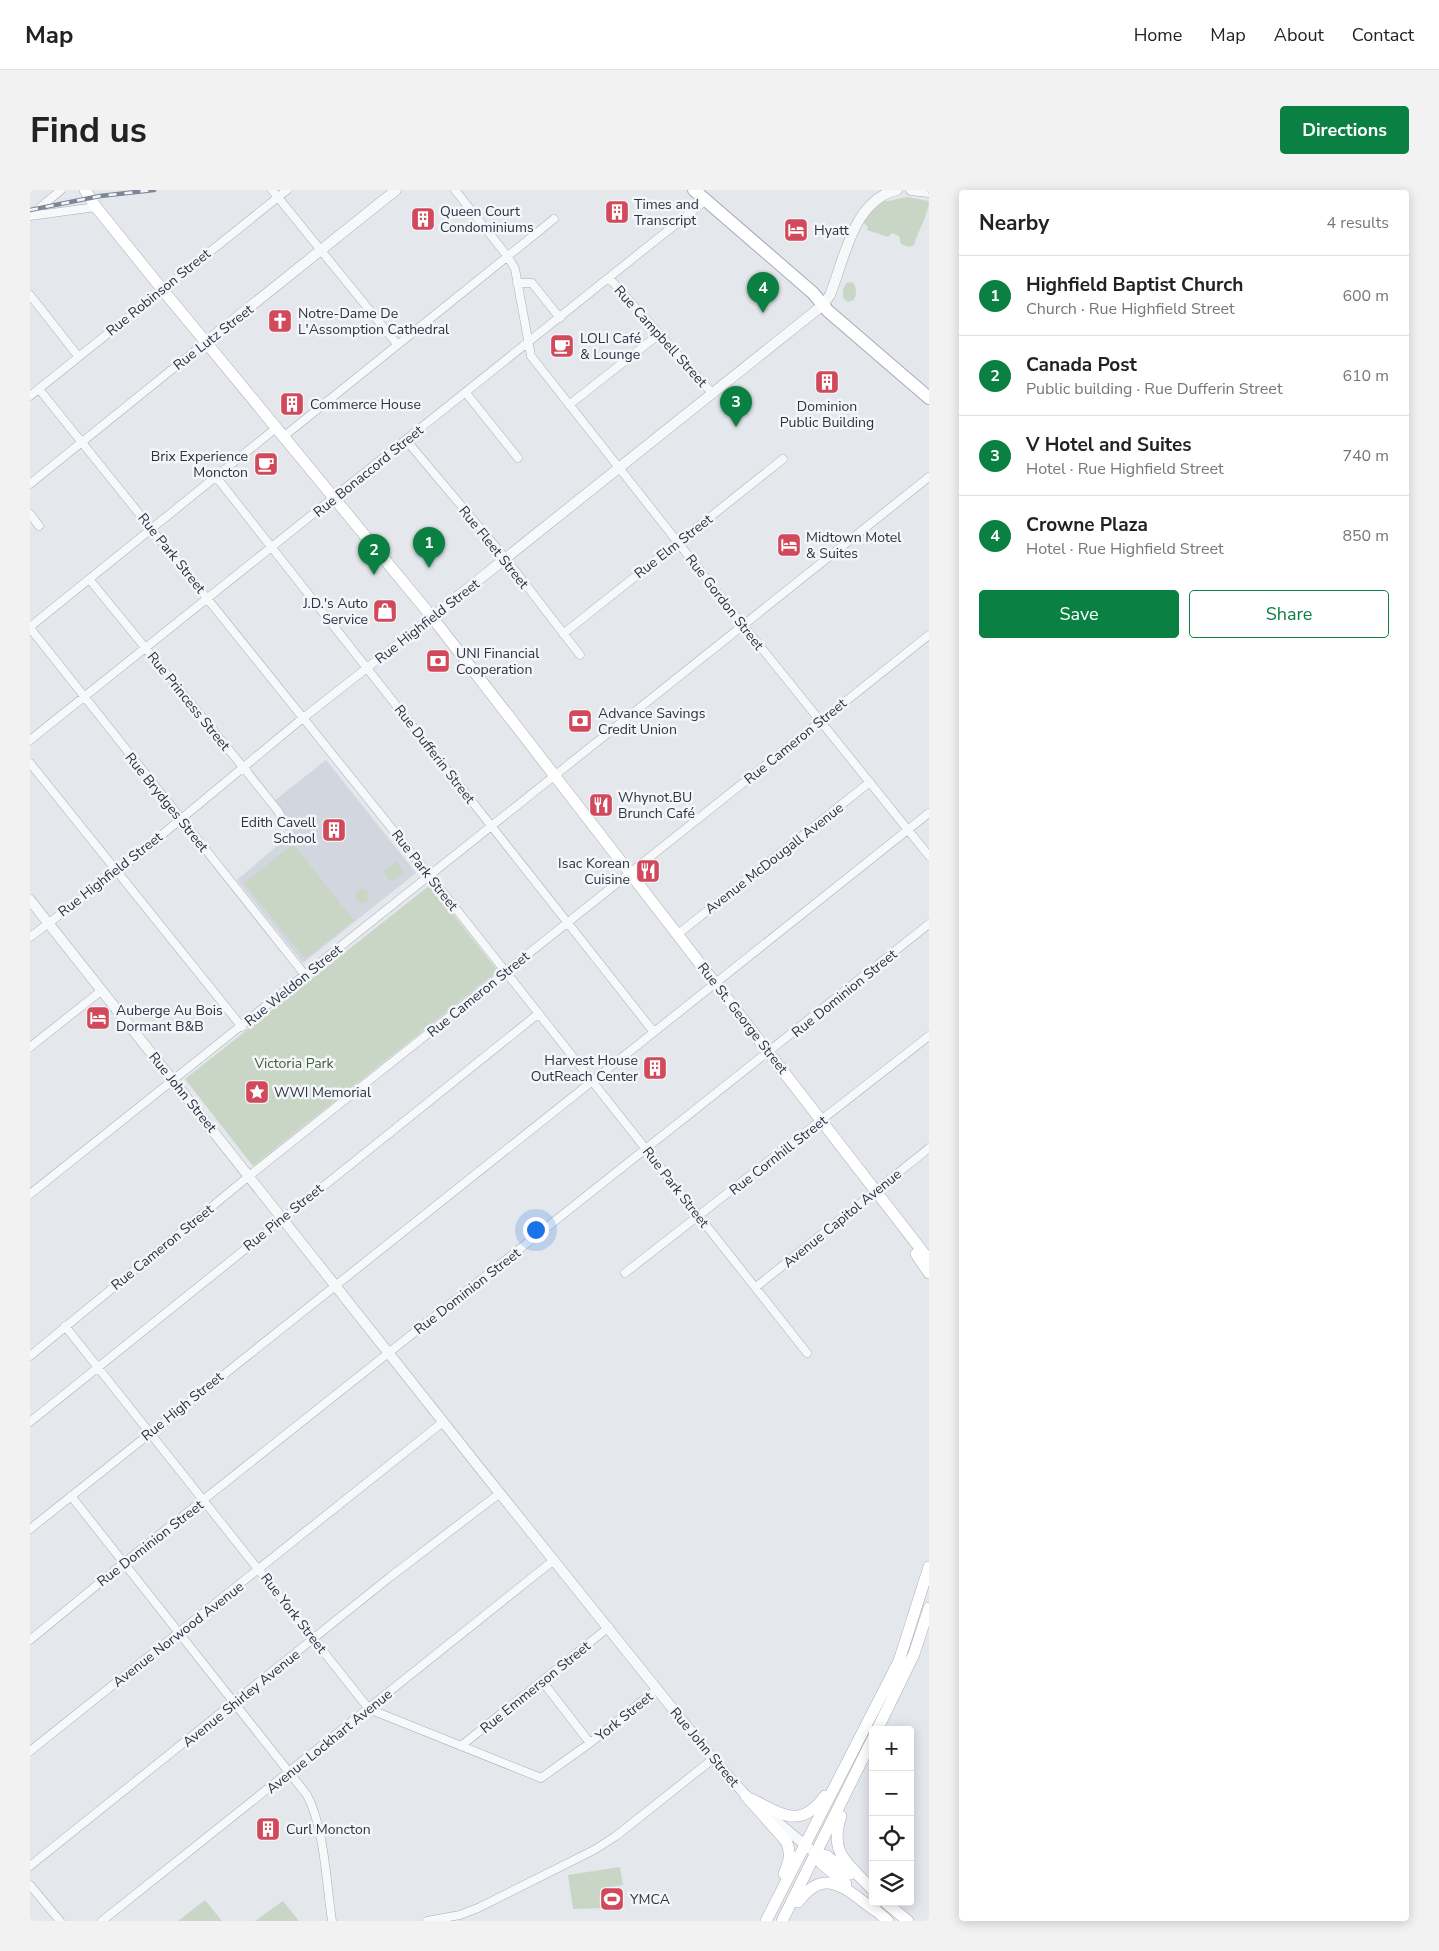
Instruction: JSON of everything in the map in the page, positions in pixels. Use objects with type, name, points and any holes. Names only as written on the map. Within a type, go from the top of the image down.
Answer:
[{"type":"main road","name":"Rue St. George Street","points":[[85,190],[96,207],[162,289],[432,617],[929,1260]]},
{"type":"main road","points":[[694,190],[813,293],[823,305],[929,398]]},
{"type":"main road","points":[[902,1226],[929,1252]]},
{"type":"main road","points":[[902,1226],[917,1256],[929,1273]]},
{"type":"main road","points":[[783,1921],[816,1854],[899,1661],[929,1567]]},
{"type":"main road","points":[[879,1726],[914,1654],[929,1608]]},
{"type":"main road","points":[[765,1921],[806,1846],[869,1744]]},
{"type":"main road","points":[[746,1796],[786,1817],[802,1817],[816,1808],[848,1776]]},
{"type":"main road","points":[[848,1776],[836,1830],[836,1842],[840,1854],[869,1887]]},
{"type":"main road","points":[[746,1796],[786,1841],[790,1850],[789,1862],[765,1921]]},
{"type":"main road","points":[[816,1854],[827,1856],[869,1888]]},
{"type":"main road","points":[[816,1854],[821,1863],[888,1921]]},
{"type":"main road","points":[[783,1921],[807,1890],[820,1883],[835,1882],[876,1911]]},
{"type":"main road","points":[[890,1906],[908,1921]]},
{"type":"street","points":[[30,216],[61,190]]},
{"type":"street","points":[[272,190],[398,344]]},
{"type":"street","name":"Rue Robinson Street","points":[[30,396],[287,190]]},
{"type":"street","name":"Rue Lutz Street","points":[[30,484],[396,190]]},
{"type":"street","name":"Rue Gordon Street","points":[[455,190],[508,257],[515,269],[527,343],[531,356],[618,468],[929,856]]},
{"type":"street","points":[[823,305],[830,295],[863,212],[877,198],[897,190]]},
{"type":"street","points":[[911,190],[929,192]]},
{"type":"street","name":"Rue Bonaccord Street","points":[[30,740],[273,548],[706,200]]},
{"type":"street","points":[[30,216],[96,207]]},
{"type":"street","points":[[30,628],[217,478],[398,344],[554,219]]},
{"type":"street","name":"Rue Campbell Street","points":[[610,278],[712,393]]},
{"type":"street","points":[[517,283],[532,283],[560,318]]},
{"type":"street","points":[[30,295],[78,356]]},
{"type":"street","name":"Rue Highfield Street","points":[[30,937],[116,872],[303,718],[506,559],[823,305]]},
{"type":"street","points":[[569,405],[658,334]]},
{"type":"street","name":"Rue Park Street","points":[[39,389],[430,876],[807,1353]]},
{"type":"street","points":[[466,393],[518,458]]},
{"type":"street","name":"Rue Fleet Street","points":[[406,440],[506,559],[580,655]]},
{"type":"street","name":"Rue Elm Street","points":[[563,634],[783,459]]},
{"type":"street","name":"Rue Weldon Street","points":[[30,1194],[242,1027],[929,477]]},
{"type":"street","name":"Rue Dufferin Street","points":[[217,478],[653,1031]]},
{"type":"street","points":[[30,514],[39,526]]},
{"type":"street","name":"Rue Princess Street","points":[[89,579],[243,767],[278,811],[286,825]]},
{"type":"street","name":"Rue Brydges Street","points":[[30,628],[305,975]]},
{"type":"street","name":"Rue Cameron Street","points":[[30,1356],[249,1176],[929,635]]},
{"type":"street","points":[[30,763],[242,1027]]},
{"type":"street","name":"Avenue McDougall Avenue","points":[[678,934],[870,782]]},
{"type":"street","name":"Rue High Street","points":[[30,1529],[653,1031],[717,984],[929,813]]},
{"type":"street","name":"Rue John Street","points":[[30,900],[443,1422],[713,1759],[746,1796],[816,1854]]},
{"type":"street","name":"Rue Dominion Street","points":[[30,1640],[125,1562],[929,924]]},
{"type":"street","points":[[30,1047],[101,991]]},
{"type":"street","name":"Rue Pine Street","points":[[30,1422],[281,1218],[538,1014]]},
{"type":"street","name":"Rue Cornhill Street","points":[[625,1273],[929,1036]]},
{"type":"street","name":"Avenue Capitol Avenue","points":[[756,1287],[860,1206],[875,1190],[929,1148]]},
{"type":"street","name":"Rue York Street","points":[[65,1326],[369,1709],[541,1778],[590,1743]]},
{"type":"street","name":"Avenue Norwood Avenue","points":[[30,1752],[259,1570],[355,1490],[443,1422]]},
{"type":"street","name":"Avenue Shirley Avenue","points":[[30,1866],[500,1493]]},
{"type":"street","points":[[71,1496],[236,1702],[290,1772],[313,1806],[332,1921]]},
{"type":"street","name":"Avenue Lockhart Avenue","points":[[102,1921],[554,1560]]},
{"type":"street","name":"Rue Emmerson Street","points":[[461,1746],[609,1627]]},
{"type":"street","points":[[542,1681],[590,1743]]},
{"type":"street","name":"York Street","points":[[590,1743],[657,1689]]},
{"type":"street","points":[[427,1921],[460,1918],[594,1850],[616,1836],[713,1759]]},
{"type":"street","points":[[30,1885],[60,1921]]},
{"type":"shaded area","points":[[326,760],[416,873],[303,963],[237,880],[290,835],[292,830],[289,820],[274,801]]},
{"type":"green space","points":[[907,197],[929,201],[914,245],[909,247],[901,244],[899,236],[892,233],[888,237],[867,230],[868,227],[863,222],[867,215],[883,200],[888,201]]},
{"type":"green space","points":[[852,282],[856,288],[856,295],[854,300],[848,302],[843,298],[843,290],[846,283]]},
{"type":"green space","points":[[293,844],[354,920],[305,959],[244,883]]},
{"type":"green space","points":[[396,861],[404,872],[391,882],[383,871]]},
{"type":"green space","name":"Victoria Park","points":[[430,885],[498,971],[253,1166],[185,1079]]},
{"type":"green space","points":[[359,889],[365,889],[369,896],[365,903],[359,903],[355,899],[355,893]]},
{"type":"green space","points":[[620,1867],[623,1885],[602,1888],[605,1908],[573,1909],[568,1875]]},
{"type":"green space","points":[[205,1900],[222,1921],[178,1921]]},
{"type":"green space","points":[[283,1901],[299,1921],[255,1921]]},
{"type":"railway","points":[[30,210],[100,196],[154,190]]},
{"type":"place","name":"Times and Transcript","points":[[617,212]]},
{"type":"place","name":"Queen Court Condominiums","points":[[423,219]]},
{"type":"place","name":"Hyatt","points":[[796,230]]},
{"type":"place","name":"Crowne Plaza","points":[[763,313]]},
{"type":"place","name":"Notre-Dame De L'Assomption Cathedral","points":[[280,321]]},
{"type":"place","name":"LOLI Café & Lounge","points":[[562,346]]},
{"type":"place","name":"Dominion Public Building","points":[[827,382]]},
{"type":"place","name":"Commerce House","points":[[292,404]]},
{"type":"place","name":"V Hotel and Suites","points":[[736,427]]},
{"type":"place","name":"Brix Experience Moncton","points":[[266,464]]},
{"type":"place","name":"Midtown Motel & Suites","points":[[789,545]]},
{"type":"place","name":"Highfield Baptist Church","points":[[429,568]]},
{"type":"place","name":"Canada Post","points":[[374,575]]},
{"type":"place","name":"J.D.'s Auto Service","points":[[385,611]]},
{"type":"place","name":"UNI Financial Cooperation","points":[[438,661]]},
{"type":"place","name":"Advance Savings Credit Union","points":[[580,721]]},
{"type":"place","name":"Whynot.BU Brunch Café","points":[[601,805]]},
{"type":"place","name":"Edith Cavell School","points":[[334,830]]},
{"type":"place","name":"Isac Korean Cuisine","points":[[648,871]]},
{"type":"place","name":"Auberge Au Bois Dormant B&B","points":[[98,1018]]},
{"type":"place","name":"Harvest House OutReach Center","points":[[655,1068]]},
{"type":"place","name":"WWI Memorial","points":[[257,1092]]},
{"type":"place","name":"Curl Moncton","points":[[268,1829]]},
{"type":"place","name":"YMCA","points":[[612,1899]]}]
